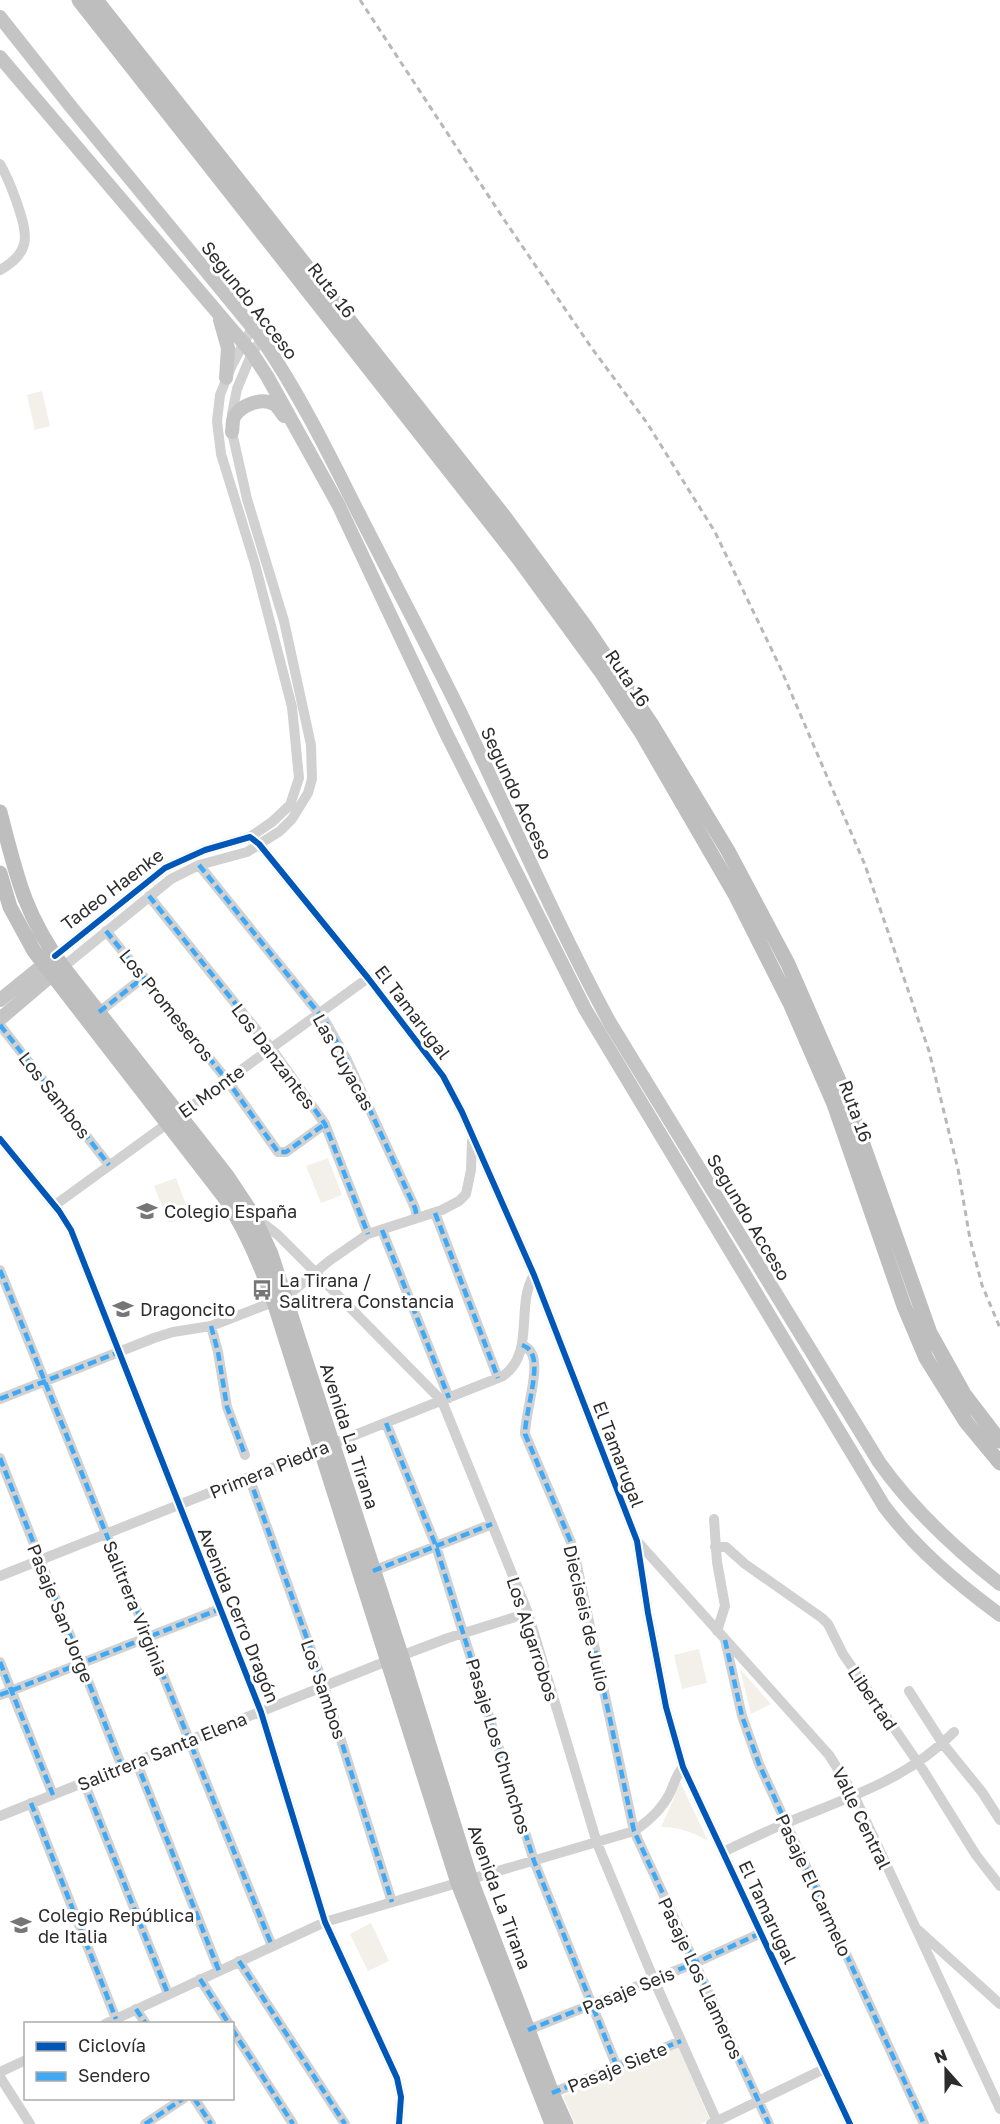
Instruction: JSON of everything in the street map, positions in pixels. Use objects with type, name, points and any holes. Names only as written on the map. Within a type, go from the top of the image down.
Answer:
[{"type":"highway","name":"Ruta 16","points":[[79,0],[512,550],[574,633],[641,732],[736,896],[790,1003],[834,1104],[904,1306],[927,1358],[966,1422],[1000,1463]]},
{"type":"highway","name":"Ruta 16","points":[[96,0],[503,515],[579,618],[652,725],[728,851],[788,964],[848,1099],[916,1299],[930,1333],[964,1394],[1000,1441]]},
{"type":"highway","name":"Avenida La Tirana","points":[[0,812],[20,890],[53,966],[99,1012],[174,1118],[234,1211],[280,1300]]},
{"type":"highway","name":"Avenida La Tirana","points":[[0,873],[17,923],[174,1118],[227,1176],[253,1215],[271,1254],[280,1300],[464,1882],[552,2124]]},
{"type":"highway","name":"Avenida La Tirana","points":[[326,1447],[373,1571],[395,1658]]},
{"type":"highway","name":"Avenida La Tirana","points":[[464,1882],[566,2124]]},
{"type":"main road","name":"Segundo Acceso","points":[[0,17],[262,339],[303,405],[382,556],[462,717],[514,831],[610,1023],[879,1462],[901,1492],[931,1525],[1000,1584]]},
{"type":"main road","name":"Segundo Acceso","points":[[0,57],[248,348],[291,417],[346,520],[446,733],[598,1031],[875,1492],[903,1529],[931,1558],[961,1585],[1000,1614]]},
{"type":"main road","points":[[215,310],[224,329],[228,348],[226,378]]},
{"type":"main road","points":[[232,432],[233,419],[241,410],[252,403],[269,403],[275,405],[310,454]]},
{"type":"main road","name":"Tadeo Haenke","points":[[0,1000],[53,966]]},
{"type":"main road","name":"Tadeo Haenke","points":[[0,1019],[53,966]]},
{"type":"street","points":[[0,164],[10,183],[25,227],[26,237],[20,255],[0,270]]},
{"type":"street","points":[[252,328],[234,400],[232,432],[247,499],[284,621],[311,744],[312,779],[304,801],[292,819],[280,831],[255,841]]},
{"type":"street","points":[[255,841],[290,805],[299,778],[292,707],[255,564],[221,454],[218,409],[226,378],[248,348],[262,339]]},
{"type":"street","name":"Tadeo Haenke","points":[[53,966],[106,931],[171,879],[199,865],[247,852],[255,841]]},
{"type":"street","name":"Tadeo Haenke","points":[[53,966],[165,868],[205,850],[255,841]]},
{"type":"street","name":"El Tamarugal","points":[[255,841],[368,978],[443,1076],[462,1112],[534,1275],[637,1541],[666,1707],[683,1767],[850,2124]]},
{"type":"street","name":"Las Cuyacas","points":[[199,865],[319,1013],[351,1070],[411,1198],[417,1217]]},
{"type":"street","name":"Los Danzantes","points":[[148,896],[271,1048],[325,1124],[368,1234]]},
{"type":"street","name":"Los Promeseros","points":[[106,931],[227,1080],[278,1152],[286,1152],[325,1124]]},
{"type":"street","points":[[99,1012],[144,977]]},
{"type":"street","name":"El Monte","points":[[55,1205],[368,978]]},
{"type":"street","name":"Los Sambos","points":[[0,1025],[110,1165]]},
{"type":"street","points":[[0,1399],[164,1334],[211,1326],[280,1300],[328,1261],[368,1234],[435,1212],[459,1201],[466,1194],[471,1170],[472,1138]]},
{"type":"street","name":"Avenida Cerro Dragón","points":[[0,1139],[55,1205],[71,1230],[261,1712],[325,1922],[397,2078],[401,2097],[399,2124]]},
{"type":"street","points":[[435,1212],[498,1378]]},
{"type":"street","name":"Los Algarrobos","points":[[253,1215],[278,1235],[446,1399],[528,1613],[597,1843],[715,2123]]},
{"type":"street","points":[[382,1230],[446,1399]]},
{"type":"street","name":"Salitrera Virginia","points":[[0,1270],[272,1946]]},
{"type":"street","name":"Primera Piedra","points":[[0,1576],[508,1373],[515,1365],[522,1345],[526,1295],[534,1275]]},
{"type":"street","points":[[211,1326],[218,1352],[226,1407],[245,1455]]},
{"type":"street","name":"Dieciseis de Julio","points":[[522,1345],[530,1350],[534,1358],[525,1434],[573,1547],[634,1831]]},
{"type":"street","name":"Pasaje Los Chunchos","points":[[386,1423],[436,1546],[534,1861],[617,2067]]},
{"type":"street","name":"Pasaje San Jorge","points":[[0,1458],[122,1767]]},
{"type":"street","name":"Los Sambos","points":[[249,1477],[324,1686],[392,1902]]},
{"type":"street","points":[[714,1519],[724,1606],[721,1635]]},
{"type":"street","points":[[373,1571],[492,1524]]},
{"type":"street","name":"Valle Central","points":[[637,1541],[829,1755],[854,1797],[1000,2109]]},
{"type":"street","name":"Libertad","points":[[716,1547],[726,1547],[745,1564],[828,1624],[843,1654],[918,1763],[976,1855],[1000,1886]]},
{"type":"street","points":[[0,1695],[220,1609]]},
{"type":"street","name":"Salitrera Santa Elena","points":[[0,1816],[395,1658],[528,1613]]},
{"type":"street","name":"Pasaje El Carmelo","points":[[721,1635],[750,1741],[924,2124]]},
{"type":"street","points":[[0,1662],[52,1795]]},
{"type":"street","points":[[909,1691],[943,1744],[982,1792],[1000,1820]]},
{"type":"street","points":[[723,1852],[786,1823],[854,1797],[918,1763],[943,1744],[954,1732]]},
{"type":"street","points":[[136,1761],[219,1971]]},
{"type":"street","points":[[109,2022],[325,1922],[634,1831],[662,1807],[683,1767]]},
{"type":"street","points":[[84,1782],[168,1994]]},
{"type":"street","points":[[31,1803],[116,2019]]},
{"type":"street","name":"Pasaje Los Llameros","points":[[634,1831],[769,2124]]},
{"type":"street","points":[[914,1927],[1000,2004]]},
{"type":"street","name":"Pasaje Seis","points":[[528,2030],[695,1963],[760,1933]]},
{"type":"street","points":[[239,1961],[345,2124]]},
{"type":"street","points":[[200,1979],[228,2022]]},
{"type":"street","points":[[136,2009],[145,2022]]},
{"type":"street","points":[[234,2032],[293,2124]]},
{"type":"street","name":"Pasaje Siete","points":[[552,2093],[681,2041]]},
{"type":"street","points":[[0,2072],[24,2061]]},
{"type":"street","points":[[715,2123],[824,2069]]},
{"type":"street","points":[[0,2077],[30,2124]]},
{"type":"street","points":[[145,2124],[181,2100]]},
{"type":"street","points":[[196,2100],[211,2124]]},
{"type":"shaded area","points":[[42,391],[50,426],[35,430],[27,395]]},
{"type":"shaded area","points":[[328,1158],[342,1195],[321,1203],[306,1166]]},
{"type":"shaded area","points":[[176,1178],[190,1215],[169,1223],[154,1186]]},
{"type":"shaded area","points":[[699,1649],[707,1683],[682,1689],[674,1655]]},
{"type":"shaded area","points":[[740,1669],[771,1704],[751,1714]]},
{"type":"shaded area","points":[[678,1777],[708,1841],[685,1831],[661,1827],[675,1796]]},
{"type":"shaded area","points":[[371,1923],[389,1961],[368,1971],[350,1934]]},
{"type":"shaded area","points":[[678,2046],[710,2120],[700,2124],[575,2124],[563,2096]]},
{"type":"railway","points":[[360,0],[505,221],[591,347],[647,423],[715,532],[780,667],[865,865],[929,1051],[958,1169],[970,1239],[982,1285],[1000,1328]]},
{"type":"marked path","points":[[199,865],[325,1021],[347,1060],[415,1208],[417,1217]]},
{"type":"marked path","points":[[149,896],[271,1048],[325,1124],[368,1234]]},
{"type":"marked path","points":[[106,931],[227,1080],[278,1152],[286,1152],[325,1124]]},
{"type":"marked path","points":[[99,1012],[144,977]]},
{"type":"marked path","points":[[0,1025],[109,1165]]},
{"type":"marked path","points":[[435,1213],[498,1378]]},
{"type":"marked path","points":[[382,1230],[449,1398]]},
{"type":"marked path","points":[[0,1270],[272,1946]]},
{"type":"marked path","points":[[211,1326],[218,1352],[227,1407],[245,1455]]},
{"type":"marked path","points":[[522,1345],[527,1347],[534,1361],[525,1434],[573,1547],[634,1831],[769,2124]]},
{"type":"marked path","points":[[0,1399],[119,1352]]},
{"type":"marked path","points":[[386,1423],[436,1546],[534,1861],[617,2067]]},
{"type":"marked path","points":[[0,1458],[122,1767]]},
{"type":"marked path","points":[[249,1477],[324,1686],[392,1902]]},
{"type":"marked path","points":[[373,1571],[492,1524]]},
{"type":"marked path","points":[[0,1695],[220,1609]]},
{"type":"marked path","points":[[725,1640],[742,1716],[759,1764],[924,2124]]},
{"type":"marked path","points":[[0,1662],[53,1795]]},
{"type":"marked path","points":[[136,1761],[219,1971]]},
{"type":"marked path","points":[[84,1782],[168,1994]]},
{"type":"marked path","points":[[31,1803],[116,2019]]},
{"type":"marked path","points":[[528,2030],[695,1963],[761,1933]]},
{"type":"marked path","points":[[239,1961],[345,2124]]},
{"type":"marked path","points":[[200,1979],[228,2022]]},
{"type":"marked path","points":[[136,2009],[145,2022]]},
{"type":"marked path","points":[[234,2032],[293,2124]]},
{"type":"marked path","points":[[552,2093],[681,2041]]},
{"type":"marked path","points":[[145,2124],[181,2100]]},
{"type":"marked path","points":[[195,2100],[211,2124]]},
{"type":"cycle path","points":[[55,956],[165,868],[205,850],[250,837],[259,844],[368,978],[443,1076],[462,1112],[534,1275],[637,1541],[666,1707],[683,1767],[850,2124]]},
{"type":"cycle path","points":[[0,1139],[59,1211],[71,1230],[261,1712],[325,1922],[397,2078],[401,2097],[399,2124]]},
{"type":"place","name":"Colegio España","points":[[147,1211]]},
{"type":"place","name":"La Tirana / Salitrera Constancia","points":[[262,1290]]},
{"type":"place","name":"Dragoncito","points":[[123,1309]]},
{"type":"place","name":"Colegio República de Italia","points":[[21,1925]]}]
